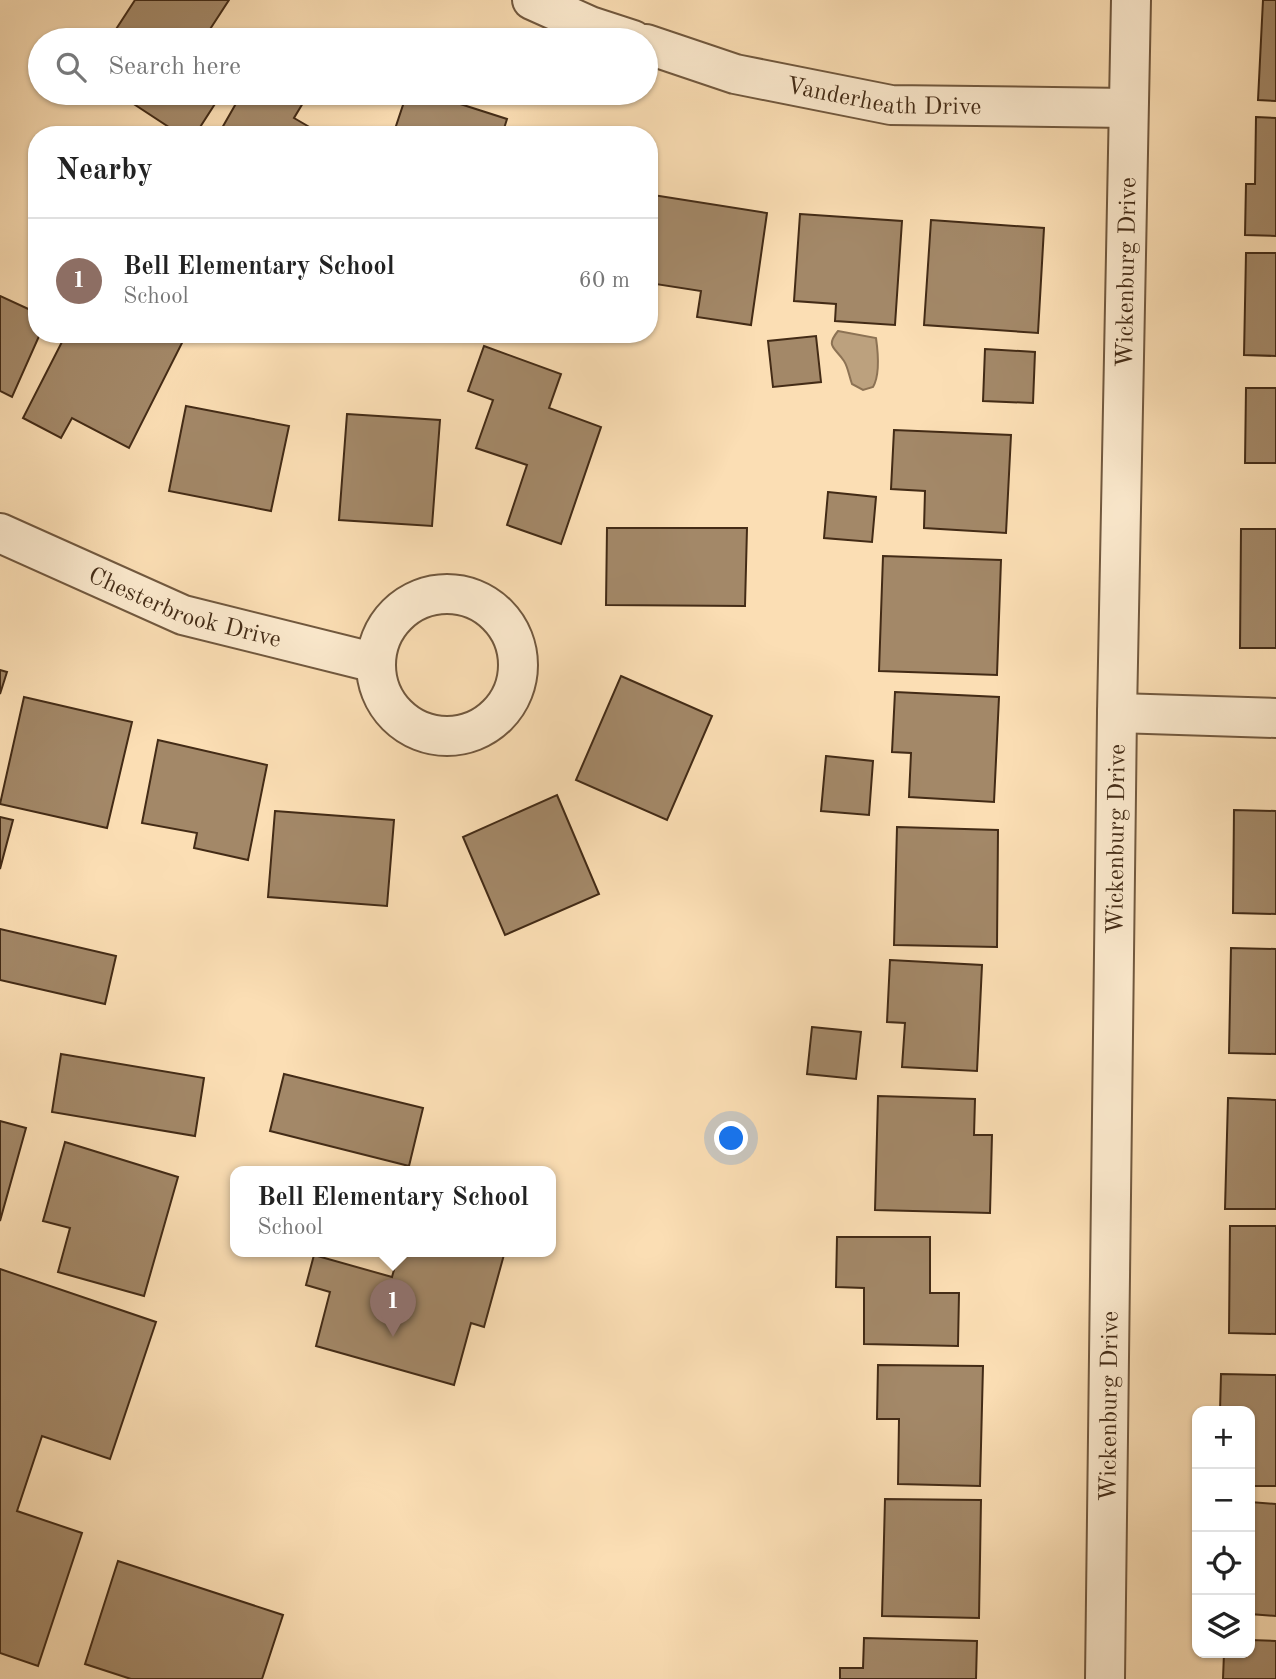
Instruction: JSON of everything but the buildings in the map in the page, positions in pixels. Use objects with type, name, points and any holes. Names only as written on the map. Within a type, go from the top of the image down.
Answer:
[{"type":"street","points":[[532,0],[596,28]]},
{"type":"street","name":"Wickenburg Drive","points":[[1105,1679],[1117,713],[1131,0]]},
{"type":"street","name":"Vanderheath Drive","points":[[658,48],[735,74],[891,105],[1128,108]]},
{"type":"street","name":"Chesterbrook Drive","points":[[0,533],[16,543],[183,615],[376,663]]},
{"type":"street","points":[[1117,713],[1276,718]]},
{"type":"shaded area","points":[[838,331],[876,338],[878,370],[873,387],[863,390],[852,384],[845,363],[832,344]]},
{"type":"place","name":"Bell Elementary School","points":[[393,1337]]}]
